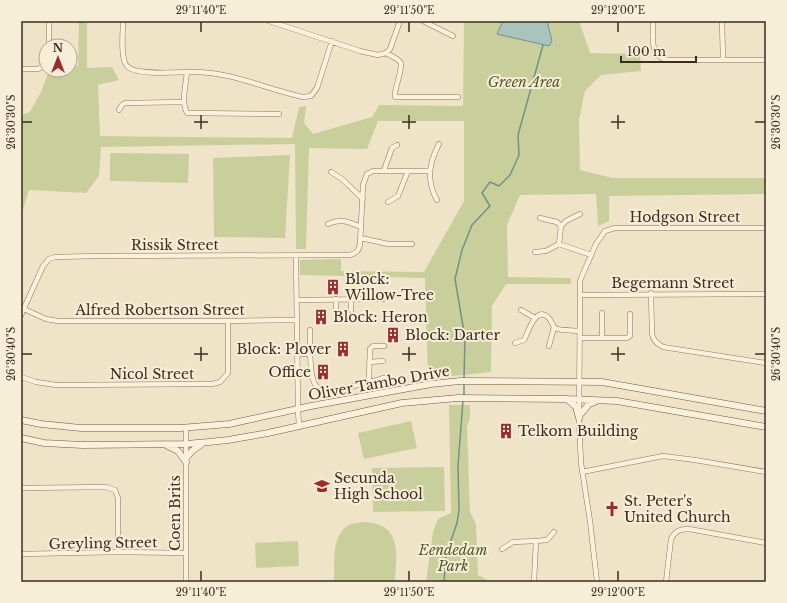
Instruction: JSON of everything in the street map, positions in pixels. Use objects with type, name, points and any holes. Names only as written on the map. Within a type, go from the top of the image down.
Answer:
[{"type":"street","points":[[49,21],[49,38]]},
{"type":"street","points":[[124,21],[123,58],[127,67],[132,70],[147,72],[206,72],[223,74],[291,94],[307,97],[311,96],[317,88],[332,41]]},
{"type":"street","points":[[270,21],[378,55],[386,53],[390,49],[400,21]]},
{"type":"street","points":[[423,21],[453,36]]},
{"type":"street","points":[[653,21],[654,46],[658,56],[662,59],[766,60]]},
{"type":"street","points":[[722,21],[723,60]]},
{"type":"street","points":[[386,53],[401,64],[400,74],[394,94],[395,97],[458,97]]},
{"type":"street","points":[[21,69],[38,69]]},
{"type":"street","points":[[187,72],[184,102],[187,113],[279,114]]},
{"type":"street","points":[[119,110],[125,103],[184,102]]},
{"type":"street","points":[[437,200],[431,187],[430,171],[431,161],[439,144]]},
{"type":"street","points":[[384,170],[392,148],[397,145]]},
{"type":"street","points":[[412,244],[388,244],[361,238],[364,179],[366,174],[373,170],[430,171]]},
{"type":"street","points":[[388,202],[398,196],[408,171]]},
{"type":"street","points":[[331,172],[342,179],[363,199]]},
{"type":"street","points":[[559,244],[561,226],[566,221],[580,214]]},
{"type":"street","points":[[540,218],[557,222],[561,226]]},
{"type":"street","points":[[328,224],[341,220],[361,227]]},
{"type":"street","name":"Hodgson Street","points":[[591,255],[598,239],[604,231],[623,227],[766,228]]},
{"type":"street","name":"Rissik Street","points":[[24,309],[43,266],[49,259],[55,257],[350,255],[358,251],[360,248],[361,238]]},
{"type":"street","points":[[535,252],[546,251],[559,244],[591,255],[580,281],[579,418],[582,472],[590,521],[597,582]]},
{"type":"street","points":[[296,256],[299,426]]},
{"type":"street","points":[[651,293],[652,334],[656,343],[663,347],[766,363]]},
{"type":"street","name":"Begemann Street","points":[[580,294],[766,294]]},
{"type":"street","points":[[336,299],[336,310]]},
{"type":"street","points":[[351,299],[351,310]]},
{"type":"street","points":[[297,300],[383,299]]},
{"type":"street","points":[[21,315],[24,309]]},
{"type":"street","name":"Alfred Robertson Street","points":[[24,309],[46,319],[58,321],[228,322],[298,320]]},
{"type":"street","points":[[521,310],[535,318]]},
{"type":"street","points":[[602,313],[602,338]]},
{"type":"street","points":[[580,338],[625,339],[629,337],[630,333],[630,314]]},
{"type":"street","points":[[515,343],[524,340],[535,318],[540,315],[548,316],[554,327],[558,329],[580,331]]},
{"type":"street","name":"Nicol Street","points":[[21,376],[36,382],[56,385],[212,384],[220,382],[228,373],[228,322]]},
{"type":"street","points":[[549,346],[554,327]]},
{"type":"street","points":[[310,330],[310,354],[313,379],[317,387],[322,389],[344,388],[369,381],[384,378],[387,379]]},
{"type":"street","points":[[369,381],[371,347],[384,346]]},
{"type":"street","points":[[298,354],[310,354]]},
{"type":"street","points":[[369,362],[383,361]]},
{"type":"street","name":"Oliver Tambo Drive","points":[[21,420],[41,424],[81,428],[186,428],[229,424],[298,410],[310,406],[431,384],[460,381],[602,382],[632,386],[766,411]]},
{"type":"street","name":"Oliver Tambo Drive","points":[[21,438],[44,443],[82,445],[186,444],[209,442],[228,440],[299,426],[402,403],[458,398],[617,401],[766,427]]},
{"type":"street","points":[[567,399],[576,407],[579,418]]},
{"type":"street","points":[[579,418],[589,404],[605,401]]},
{"type":"street","name":"Coen Brits","points":[[186,428],[186,582]]},
{"type":"street","points":[[163,444],[178,451],[186,460],[201,444],[209,442]]},
{"type":"street","points":[[582,472],[663,456],[766,472]]},
{"type":"street","points":[[21,488],[106,487],[115,490],[118,498],[118,552]]},
{"type":"street","points":[[666,582],[671,539],[679,530],[689,529],[766,543]]},
{"type":"street","points":[[502,549],[513,542],[547,540],[554,532]]},
{"type":"street","points":[[534,582],[536,541]]},
{"type":"street","name":"Greyling Street","points":[[21,554],[118,552],[186,553]]},
{"type":"green space","name":"Green Area","points":[[79,21],[87,21],[87,68],[112,67],[119,80],[98,85],[100,136],[292,138],[299,107],[306,106],[304,123],[313,134],[372,117],[379,105],[463,106],[464,21],[579,21],[590,53],[640,54],[641,71],[601,75],[585,91],[579,120],[580,170],[613,178],[766,178],[766,194],[609,196],[609,221],[598,226],[596,194],[520,195],[507,225],[508,277],[571,278],[571,284],[506,284],[492,306],[491,372],[453,376],[428,375],[425,278],[300,275],[300,260],[341,259],[341,271],[424,272],[464,201],[464,121],[378,121],[367,149],[309,148],[306,249],[296,249],[295,144],[101,147],[99,176],[86,193],[29,190],[21,216],[21,115],[30,112],[41,92],[46,78],[78,78]]},
{"type":"green space","points":[[110,153],[189,154],[188,183],[110,181]]},
{"type":"green space","points":[[290,155],[285,238],[214,237],[213,158]]},
{"type":"green space","name":"Eendedam Park","points":[[449,405],[470,405],[470,418],[467,426],[470,512],[476,524],[478,575],[491,582],[426,582],[433,532],[438,519],[451,513]]},
{"type":"green space","points":[[411,421],[417,448],[364,459],[358,433]]},
{"type":"green space","points":[[444,467],[445,511],[373,512],[372,468]]},
{"type":"green space","points":[[366,522],[378,524],[392,535],[396,552],[395,582],[334,582],[334,560],[338,537],[347,526]]},
{"type":"green space","points":[[298,541],[299,566],[256,568],[255,543]]},
{"type":"water","points":[[503,21],[547,21],[552,41],[549,46],[497,34]]},
{"type":"waterway","points":[[464,379],[465,338],[455,279],[462,250],[472,225],[490,206],[482,193],[490,182],[499,186],[510,175],[519,155],[518,135],[543,45]]},
{"type":"waterway","points":[[464,382],[464,397]]},
{"type":"waterway","points":[[444,582],[446,555],[457,523],[459,510],[458,466],[463,400]]},
{"type":"place","name":"Block: Willow-Tree","points":[[333,287]]},
{"type":"place","name":"Block: Heron","points":[[321,317]]},
{"type":"place","name":"Block: Darter","points":[[393,335]]},
{"type":"place","name":"Block: Plover","points":[[343,349]]},
{"type":"place","name":"Office","points":[[323,372]]},
{"type":"place","name":"Telkom Building","points":[[506,431]]},
{"type":"place","name":"Secunda High School","points":[[322,486]]},
{"type":"place","name":"St. Peter's United Church","points":[[612,509]]}]
